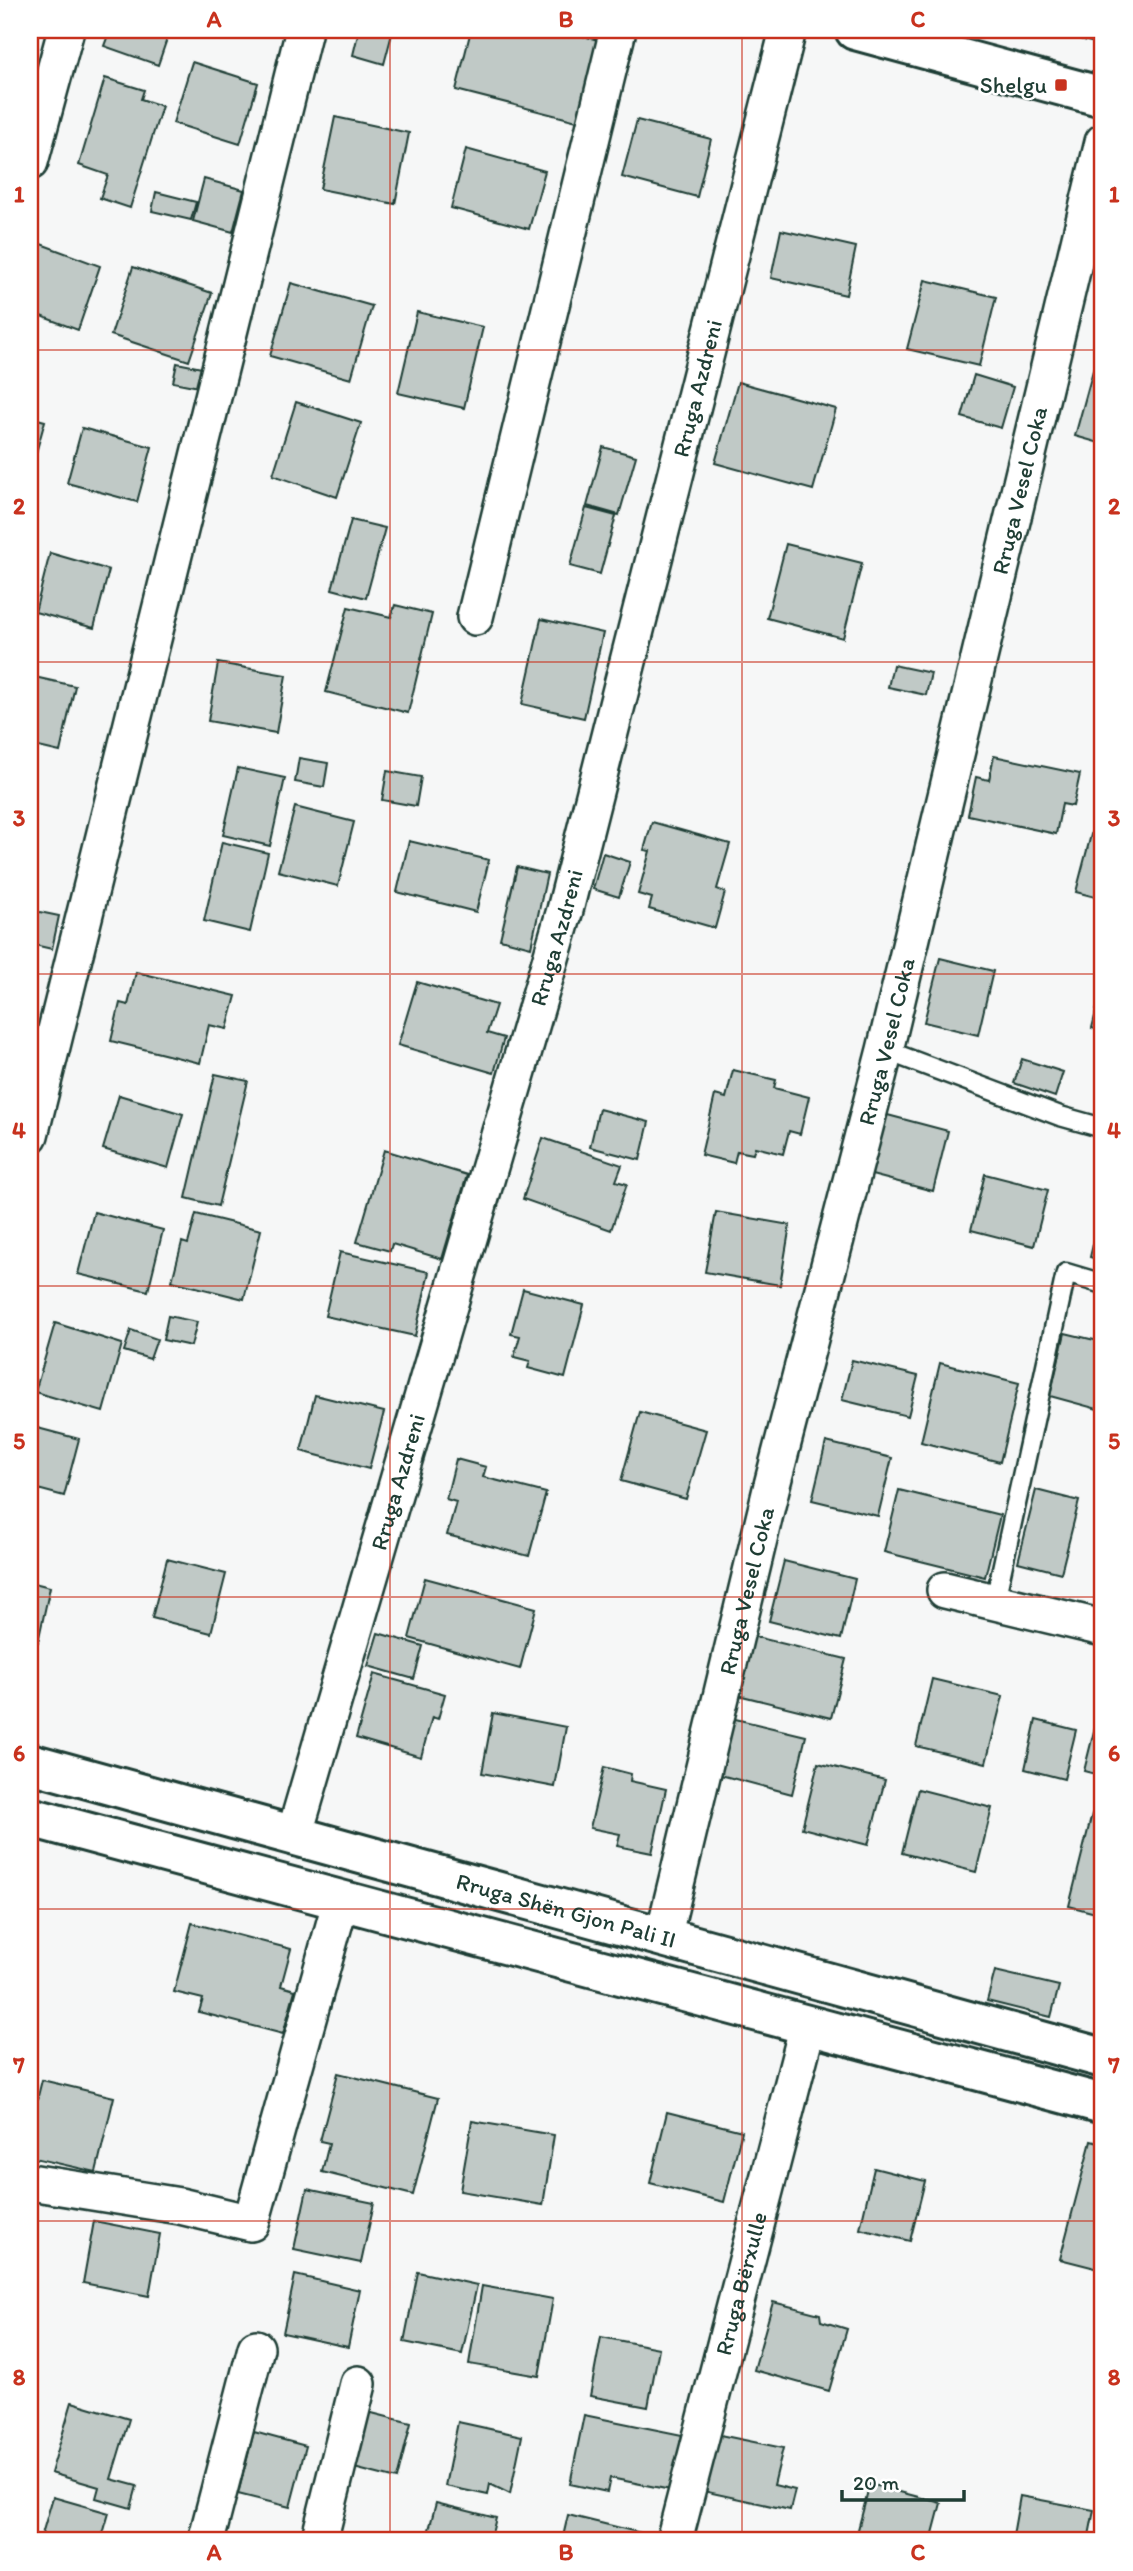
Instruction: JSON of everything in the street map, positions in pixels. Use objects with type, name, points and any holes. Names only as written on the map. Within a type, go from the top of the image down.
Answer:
[{"type":"street","points":[[30,162],[66,30]]},
{"type":"street","points":[[30,1135],[304,30]]},
{"type":"street","points":[[474,617],[618,30]]},
{"type":"street","name":"Rruga Azdreni","points":[[294,1836],[565,910],[788,30]]},
{"type":"street","points":[[855,30],[1103,97]]},
{"type":"street","name":"Rruga Vesel Coka","points":[[663,1938],[771,1489],[885,1050],[1103,142]]},
{"type":"street","points":[[945,1590],[1103,1628]]},
{"type":"street","name":"Rruga Shën Gjon Pali II","points":[[30,1763],[1103,2058]]},
{"type":"street","name":"Rruga Shën Gjon Pali II","points":[[30,1817],[1103,2104]]},
{"type":"street","points":[[30,2182],[180,2206],[251,2223],[341,1900]]},
{"type":"street","name":"Rruga Bërxulle","points":[[674,2541],[808,2025]]},
{"type":"street","points":[[206,2541],[256,2348]]},
{"type":"street","points":[[319,2541],[358,2384]]},
{"type":"lane","points":[[885,1050],[1060,1116],[1103,1128]]},
{"type":"lane","points":[[995,1601],[1066,1273],[1103,1284]]},
{"type":"building","points":[[110,30],[170,30],[158,65],[104,46]]},
{"type":"building","points":[[359,30],[393,30],[384,64],[353,55]]},
{"type":"building","points":[[471,30],[560,30],[598,40],[577,121],[456,90]]},
{"type":"building","points":[[1046,30],[1103,30],[1103,41],[1102,45]]},
{"type":"building","points":[[192,62],[258,83],[240,144],[173,123]]},
{"type":"building","points":[[105,78],[144,90],[141,99],[162,106],[130,208],[100,198],[108,175],[79,165]]},
{"type":"building","points":[[335,117],[409,133],[395,204],[320,189]]},
{"type":"building","points":[[637,120],[711,139],[697,197],[622,177]]},
{"type":"building","points":[[466,149],[545,171],[529,229],[451,208]]},
{"type":"building","points":[[204,179],[244,190],[233,232],[193,221]]},
{"type":"building","points":[[156,192],[196,202],[191,220],[152,211]]},
{"type":"building","points":[[781,230],[856,247],[846,295],[771,278]]},
{"type":"building","points":[[30,240],[100,266],[78,330],[30,312]]},
{"type":"building","points":[[133,267],[212,293],[189,361],[111,335]]},
{"type":"building","points":[[925,280],[996,297],[979,366],[907,349]]},
{"type":"building","points":[[291,283],[372,306],[351,379],[270,356]]},
{"type":"building","points":[[417,312],[483,327],[464,408],[398,393]]},
{"type":"building","points":[[177,363],[202,368],[199,387],[173,382]]},
{"type":"building","points":[[1095,363],[1103,365],[1103,444],[1075,436]]},
{"type":"building","points":[[974,375],[1013,387],[1001,428],[962,417]]},
{"type":"building","points":[[738,382],[836,409],[813,490],[715,463]]},
{"type":"building","points":[[296,402],[361,423],[337,497],[273,475]]},
{"type":"building","points":[[30,417],[45,421],[30,474]]},
{"type":"building","points":[[82,428],[152,447],[137,502],[67,483]]},
{"type":"building","points":[[603,447],[636,456],[619,515],[587,506]]},
{"type":"building","points":[[586,508],[616,516],[600,574],[570,566]]},
{"type":"building","points":[[351,520],[385,528],[366,598],[332,589]]},
{"type":"building","points":[[786,544],[862,563],[843,638],[767,618]]},
{"type":"building","points":[[50,553],[109,570],[94,628],[35,612]]},
{"type":"building","points":[[395,605],[432,614],[408,713],[326,692],[348,607],[391,617]]},
{"type":"building","points":[[541,619],[603,633],[584,718],[522,704]]},
{"type":"building","points":[[218,663],[286,675],[276,733],[208,721]]},
{"type":"building","points":[[893,665],[931,673],[926,695],[888,687]]},
{"type":"building","points":[[30,676],[75,686],[60,752],[30,745]]},
{"type":"building","points":[[994,756],[1080,774],[1073,806],[1062,804],[1056,834],[968,815],[976,777],[989,780]]},
{"type":"building","points":[[299,758],[328,763],[324,787],[295,782]]},
{"type":"building","points":[[238,768],[285,778],[270,846],[223,835]]},
{"type":"building","points":[[387,771],[421,777],[416,806],[382,800]]},
{"type":"building","points":[[295,807],[354,822],[338,886],[278,871]]},
{"type":"building","points":[[652,822],[730,844],[717,889],[725,892],[715,928],[649,909],[652,898],[638,894],[650,851],[644,850]]},
{"type":"building","points":[[1093,827],[1103,829],[1103,899],[1076,892]]},
{"type":"building","points":[[409,841],[489,860],[476,912],[397,892]]},
{"type":"building","points":[[222,842],[268,853],[250,932],[204,921]]},
{"type":"building","points":[[603,853],[630,862],[619,897],[593,889]]},
{"type":"building","points":[[517,867],[547,874],[531,947],[500,939]]},
{"type":"building","points":[[30,910],[59,916],[52,949],[30,944]]},
{"type":"building","points":[[940,958],[993,971],[978,1035],[924,1022]]},
{"type":"building","points":[[136,972],[236,996],[227,1029],[209,1025],[200,1063],[111,1041],[120,1003],[128,1005]]},
{"type":"building","points":[[417,982],[496,1005],[487,1033],[504,1038],[494,1073],[398,1045]]},
{"type":"building","points":[[1103,984],[1103,1031],[1092,1028]]},
{"type":"building","points":[[1022,1059],[1063,1072],[1055,1097],[1014,1083]]},
{"type":"building","points":[[733,1070],[776,1080],[774,1088],[809,1097],[800,1134],[789,1131],[783,1154],[755,1147],[753,1154],[737,1151],[734,1163],[701,1155],[715,1095],[726,1098]]},
{"type":"building","points":[[215,1074],[248,1081],[218,1206],[186,1198]]},
{"type":"building","points":[[119,1095],[183,1114],[168,1168],[103,1149]]},
{"type":"building","points":[[599,1109],[649,1122],[640,1160],[590,1147]]},
{"type":"building","points":[[880,1113],[948,1131],[933,1191],[864,1173]]},
{"type":"building","points":[[543,1138],[622,1165],[616,1181],[627,1184],[611,1230],[523,1199]]},
{"type":"building","points":[[384,1150],[467,1175],[442,1259],[392,1244],[390,1251],[357,1242]]},
{"type":"building","points":[[985,1174],[1048,1190],[1034,1246],[971,1230]]},
{"type":"building","points":[[94,1212],[163,1230],[148,1291],[78,1274]]},
{"type":"building","points":[[716,1212],[790,1225],[780,1285],[705,1272]]},
{"type":"building","points":[[196,1214],[261,1230],[244,1299],[172,1281],[182,1242],[188,1244]]},
{"type":"building","points":[[1100,1215],[1103,1216],[1103,1261],[1090,1257]]},
{"type":"building","points":[[340,1252],[429,1272],[415,1336],[325,1316]]},
{"type":"building","points":[[523,1289],[584,1305],[565,1378],[528,1368],[530,1361],[514,1357],[520,1336],[511,1334]]},
{"type":"building","points":[[168,1316],[197,1322],[191,1346],[163,1340]]},
{"type":"building","points":[[55,1323],[122,1344],[103,1412],[35,1392]]},
{"type":"building","points":[[131,1330],[157,1339],[150,1359],[124,1351]]},
{"type":"building","points":[[1065,1333],[1103,1342],[1101,1410],[1050,1396]]},
{"type":"building","points":[[852,1360],[918,1376],[908,1416],[842,1400]]},
{"type":"building","points":[[940,1363],[1019,1383],[1000,1462],[921,1442]]},
{"type":"building","points":[[315,1395],[384,1412],[369,1469],[301,1451]]},
{"type":"building","points":[[640,1412],[706,1430],[686,1499],[621,1481]]},
{"type":"building","points":[[30,1426],[79,1439],[64,1496],[30,1487]]},
{"type":"building","points":[[826,1442],[892,1458],[878,1516],[812,1500]]},
{"type":"building","points":[[456,1459],[486,1467],[483,1477],[546,1493],[529,1556],[447,1535],[456,1502],[446,1499]]},
{"type":"building","points":[[899,1490],[1000,1515],[985,1577],[884,1552]]},
{"type":"building","points":[[1036,1490],[1079,1501],[1061,1573],[1018,1562]]},
{"type":"building","points":[[167,1559],[226,1574],[211,1633],[152,1618]]},
{"type":"building","points":[[784,1561],[855,1579],[841,1639],[769,1621]]},
{"type":"building","points":[[425,1578],[536,1608],[520,1669],[409,1638]]},
{"type":"building","points":[[30,1582],[50,1587],[38,1642],[30,1640]]},
{"type":"building","points":[[378,1633],[423,1646],[414,1679],[368,1666]]},
{"type":"building","points":[[748,1635],[846,1659],[831,1718],[734,1694]]},
{"type":"building","points":[[374,1674],[445,1694],[438,1719],[432,1717],[421,1757],[356,1738]]},
{"type":"building","points":[[932,1679],[1003,1696],[986,1763],[916,1746]]},
{"type":"building","points":[[493,1713],[566,1727],[555,1787],[482,1773]]},
{"type":"building","points":[[727,1717],[806,1736],[792,1794],[713,1773]]},
{"type":"building","points":[[1097,1719],[1103,1720],[1103,1776],[1084,1771]]},
{"type":"building","points":[[1036,1720],[1076,1730],[1064,1779],[1025,1769]]},
{"type":"building","points":[[818,1763],[885,1780],[868,1845],[802,1828]]},
{"type":"building","points":[[604,1767],[631,1774],[630,1781],[666,1789],[652,1853],[617,1846],[620,1834],[590,1828]]},
{"type":"building","points":[[918,1789],[992,1808],[976,1872],[902,1853]]},
{"type":"building","points":[[1092,1814],[1103,1817],[1103,1915],[1069,1906]]},
{"type":"building","points":[[192,1923],[291,1949],[281,1986],[295,1990],[283,2034],[199,2012],[203,1999],[174,1992]]},
{"type":"building","points":[[995,1971],[1059,1986],[1051,2017],[987,2001]]},
{"type":"building","points":[[338,2073],[438,2098],[413,2195],[322,2172],[329,2143],[320,2141]]},
{"type":"building","points":[[42,2080],[114,2097],[96,2172],[30,2157],[30,2107],[35,2108]]},
{"type":"building","points":[[667,2112],[742,2131],[724,2202],[650,2183]]},
{"type":"building","points":[[472,2121],[554,2135],[543,2205],[460,2191]]},
{"type":"building","points":[[1091,2141],[1103,2144],[1103,2270],[1060,2259]]},
{"type":"building","points":[[874,2168],[925,2181],[910,2241],[860,2229]]},
{"type":"building","points":[[307,2189],[374,2203],[361,2263],[294,2249]]},
{"type":"building","points":[[94,2221],[160,2234],[149,2296],[83,2283]]},
{"type":"building","points":[[418,2272],[477,2285],[462,2354],[404,2342]]},
{"type":"building","points":[[295,2275],[360,2290],[348,2347],[283,2333]]},
{"type":"building","points":[[482,2286],[553,2299],[539,2376],[469,2364]]},
{"type":"building","points":[[773,2302],[820,2314],[821,2321],[847,2329],[829,2391],[754,2370]]},
{"type":"building","points":[[601,2337],[659,2348],[648,2407],[590,2396]]},
{"type":"building","points":[[72,2402],[129,2419],[111,2479],[137,2486],[131,2508],[96,2498],[99,2487],[51,2473]]},
{"type":"building","points":[[364,2411],[411,2423],[397,2479],[350,2467]]},
{"type":"building","points":[[584,2415],[682,2435],[671,2490],[610,2478],[607,2492],[570,2484]]},
{"type":"building","points":[[458,2422],[522,2436],[510,2494],[490,2484],[488,2495],[445,2486]]},
{"type":"building","points":[[254,2432],[306,2446],[290,2507],[238,2494]]},
{"type":"building","points":[[715,2434],[783,2448],[774,2485],[795,2490],[790,2510],[703,2491]]},
{"type":"building","points":[[870,2484],[941,2503],[931,2541],[855,2541]]},
{"type":"building","points":[[1020,2496],[1094,2510],[1088,2541],[1012,2541]]},
{"type":"building","points":[[53,2497],[109,2513],[101,2541],[40,2541]]},
{"type":"building","points":[[436,2503],[496,2518],[490,2541],[426,2541]]},
{"type":"building","points":[[568,2515],[645,2534],[643,2541],[562,2541]]},
{"type":"place","name":"Shelgu","points":[[1061,85]]}]
